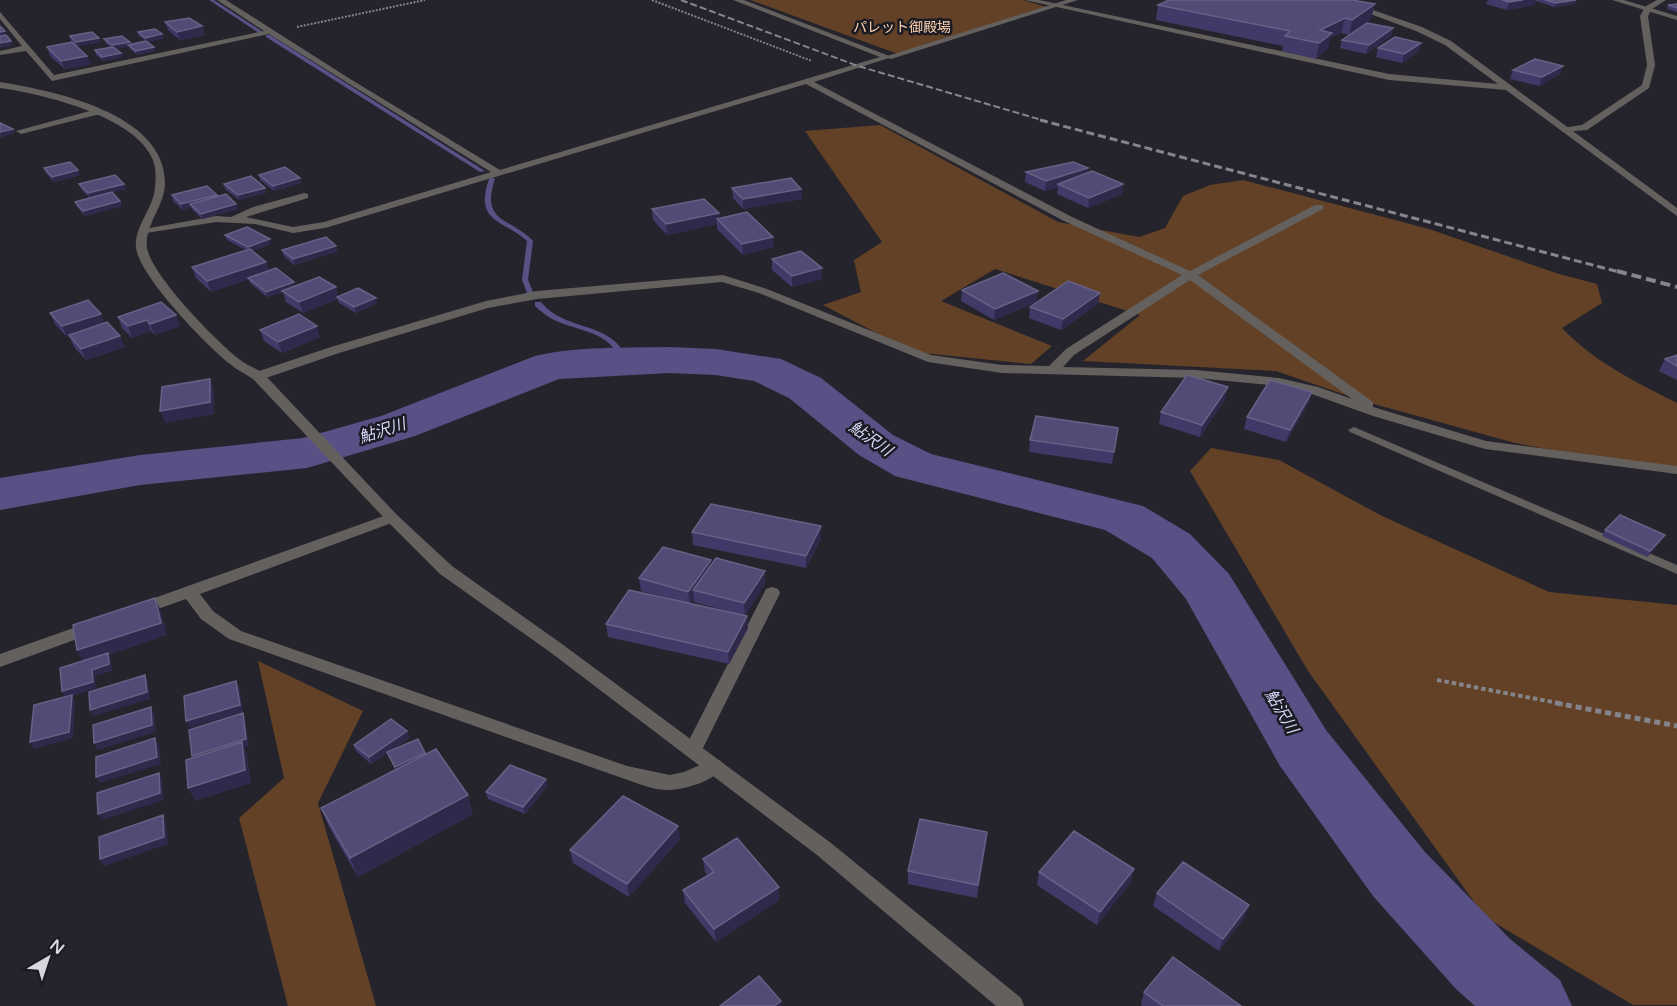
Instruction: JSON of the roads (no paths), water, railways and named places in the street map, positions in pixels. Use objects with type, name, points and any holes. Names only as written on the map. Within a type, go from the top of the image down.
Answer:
[{"type":"street","points":[[221,0],[500,174]]},
{"type":"street","points":[[737,0],[888,57]]},
{"type":"street","points":[[1029,0],[1053,7],[1389,77],[1510,88]]},
{"type":"street","points":[[144,232],[216,219],[255,221],[293,230],[325,225],[808,82],[1074,0]]},
{"type":"street","points":[[1337,0],[1419,29],[1448,43],[1677,213]]},
{"type":"street","points":[[1616,0],[1650,8],[1677,18]]},
{"type":"street","points":[[1565,130],[1584,128],[1646,86],[1651,65],[1644,16],[1650,8],[1662,0]]},
{"type":"street","points":[[0,14],[51,78],[270,32]]},
{"type":"street","points":[[0,53],[27,48]]},
{"type":"street","points":[[808,82],[1068,219],[1190,275],[1378,413]]},
{"type":"street","points":[[0,85],[61,97],[136,132],[157,158],[160,191],[144,232],[141,250],[151,269],[176,302],[235,362],[258,376],[392,518],[446,570],[693,750],[824,849],[1013,1006]]},
{"type":"street","points":[[21,131],[97,112]]},
{"type":"street","points":[[231,220],[257,209],[303,196]]},
{"type":"street","points":[[1053,370],[1070,352],[1190,275],[1319,207]]},
{"type":"street","points":[[258,376],[335,350],[486,305],[537,295],[723,278],[928,358],[1002,369],[1196,374],[1279,382],[1313,390],[1378,413],[1485,445],[1677,470]]},
{"type":"street","points":[[0,661],[392,518]]},
{"type":"street","points":[[190,592],[207,615],[235,635],[625,773],[667,784],[694,778],[714,766]]},
{"type":"street","points":[[693,750],[772,593]]},
{"type":"lane","points":[[1354,430],[1677,570]]},
{"type":"waterway","points":[[211,0],[261,32]]},
{"type":"waterway","points":[[268,36],[482,171]]},
{"type":"waterway","points":[[492,179],[487,198],[492,213],[530,241],[525,280],[529,292]]},
{"type":"waterway","points":[[538,304],[558,319],[610,341],[618,349],[622,361]]},
{"type":"waterway","name":"鮎沢川","points":[[0,494],[140,470],[307,453],[398,426],[551,366],[669,360],[716,362],[765,369],[805,388],[876,445],[913,465],[1124,518],[1171,546],[1209,588],[1303,748],[1399,874],[1483,964],[1532,1006]]},
{"type":"railway","points":[[681,0],[858,66],[1045,121]]},
{"type":"railway","points":[[1040,120],[1623,273]]},
{"type":"railway","points":[[1617,271],[1677,287]]},
{"type":"park label","name":"パレット御殿場","points":[[902,27]]}]
